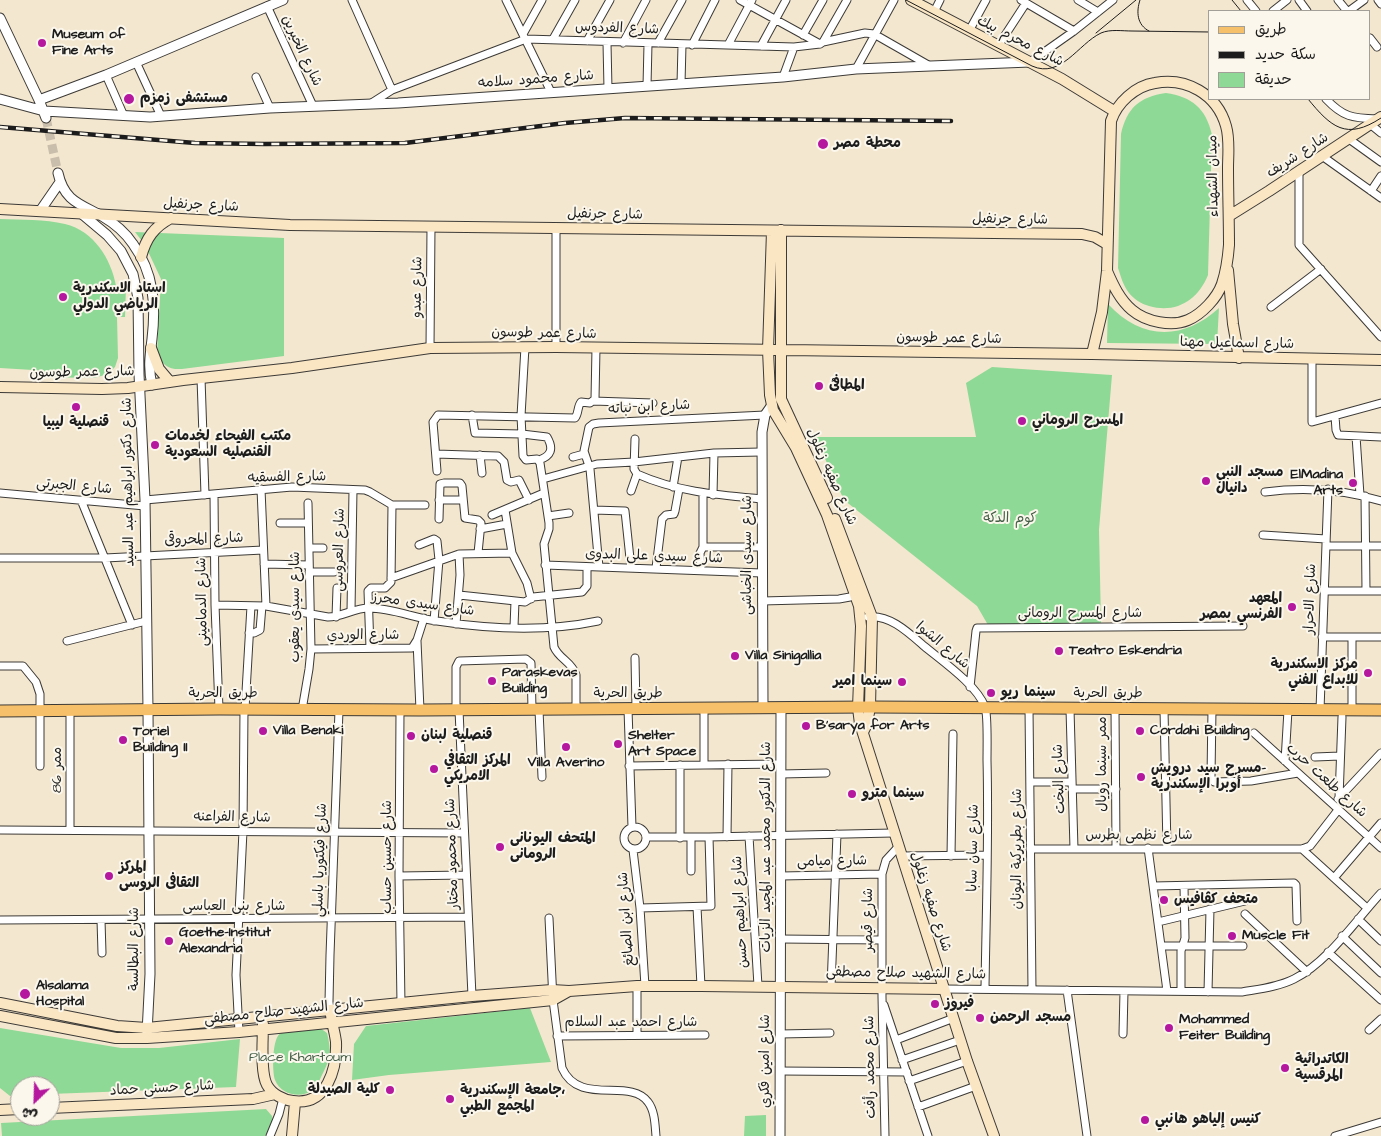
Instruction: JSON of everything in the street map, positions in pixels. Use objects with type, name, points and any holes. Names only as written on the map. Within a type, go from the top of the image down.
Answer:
[{"type":"main road","name":"شارع محرم بيك","points":[[911,0],[1062,79],[1114,111]]},
{"type":"main road","name":"ميدان الشهداء","points":[[1208,98],[1202,91],[1186,83],[1167,80],[1149,84],[1133,92],[1114,111],[1110,121],[1107,271],[1113,286],[1132,311],[1152,320],[1174,323],[1188,320],[1212,301],[1222,285],[1227,263],[1229,216],[1228,135],[1220,111],[1210,100]]},
{"type":"main road","name":"شارع شريف","points":[[1229,216],[1376,120]]},
{"type":"main road","name":"شارع جرنفيل","points":[[0,209],[290,225],[1082,234],[1094,237],[1107,244]]},
{"type":"main road","points":[[141,256],[150,234],[171,218]]},
{"type":"main road","name":"شارع صفيه زغلول","points":[[776,230],[768,350],[770,395],[776,402],[834,523],[858,591],[872,617],[870,707],[867,724],[863,732]]},
{"type":"main road","name":"شارع صفيه زغلول","points":[[776,230],[781,350],[776,402]]},
{"type":"main road","points":[[1227,263],[1233,324],[1240,358]]},
{"type":"main road","points":[[1092,354],[1102,312],[1107,271]]},
{"type":"main road","name":"شارع عمر طوسون","points":[[0,387],[102,389],[152,385],[292,368],[430,348],[556,347],[1092,354]]},
{"type":"main road","points":[[151,348],[159,369],[170,382]]},
{"type":"main road","name":"شارع اسماعيل مهنا","points":[[1092,354],[1377,360]]},
{"type":"main road","points":[[1377,360],[1381,370]]},
{"type":"main road","name":"شارع صفيه زغلول","points":[[858,591],[861,618],[858,708],[860,724],[893,832],[992,1135]]},
{"type":"main road","name":"طريق الحرية","points":[[0,711],[870,707],[1381,710]]},
{"type":"main road","name":"شارع الشهيد صلاح مصطفى","points":[[0,1016],[116,1038],[238,1020],[331,1016],[553,995],[569,991],[641,986],[831,987],[882,993],[944,989]]},
{"type":"main road","name":"شارع الشهيد صلاح مصطفى","points":[[0,1003],[147,1033],[239,1032],[401,1004],[472,996],[553,995]]},
{"type":"main road","points":[[263,1018],[265,1078],[267,1084],[279,1096],[295,1102],[319,1095],[326,1089],[330,1081],[336,1045],[331,1016]]},
{"type":"main road","name":"شارع حسنى حماد","points":[[60,1108],[253,1099],[279,1096]]},
{"type":"main road","points":[[292,1136],[295,1102]]},
{"type":"street","points":[[39,100],[106,75],[282,0]]},
{"type":"street","points":[[352,0],[392,90]]},
{"type":"street","points":[[507,0],[550,92]]},
{"type":"street","points":[[524,37],[542,0]]},
{"type":"street","points":[[553,39],[575,0]]},
{"type":"street","points":[[587,41],[610,0]]},
{"type":"street","points":[[623,43],[646,0]]},
{"type":"street","points":[[658,44],[682,0]]},
{"type":"street","points":[[692,44],[715,0]]},
{"type":"street","points":[[740,0],[751,2],[775,19],[822,43],[847,0]]},
{"type":"street","points":[[761,46],[786,0]]},
{"type":"street","points":[[803,34],[822,0]]},
{"type":"street","points":[[856,69],[894,0]]},
{"type":"street","points":[[934,12],[940,0]]},
{"type":"street","points":[[1078,0],[1098,12]]},
{"type":"street","points":[[1030,62],[1113,0]]},
{"type":"street","points":[[1247,0],[1255,10]]},
{"type":"street","points":[[1274,10],[1287,0]]},
{"type":"street","points":[[1299,0],[1307,10]]},
{"type":"street","points":[[1338,0],[1347,10]]},
{"type":"street","points":[[1349,10],[1364,0]]},
{"type":"street","points":[[1378,0],[1381,4]]},
{"type":"street","points":[[969,31],[985,1]]},
{"type":"street","points":[[998,46],[1024,1],[1074,31]]},
{"type":"street","points":[[728,45],[751,2]]},
{"type":"street","name":"شارع الخيرين","points":[[267,6],[313,106]]},
{"type":"street","points":[[0,18],[45,115]]},
{"type":"street","name":"شارع الفردوس","points":[[370,104],[392,90],[524,37],[648,44],[794,47],[865,33],[874,34]]},
{"type":"street","points":[[874,34],[930,66]]},
{"type":"street","points":[[1371,39],[1377,47]]},
{"type":"street","points":[[607,42],[608,89]]},
{"type":"street","points":[[647,86],[648,44]]},
{"type":"street","points":[[681,84],[682,45]]},
{"type":"street","points":[[783,77],[794,47]]},
{"type":"street","points":[[136,62],[161,116]]},
{"type":"street","name":"شارع محمود سلامه","points":[[0,99],[45,115],[161,116],[608,89],[783,77],[856,69],[1030,62]]},
{"type":"street","points":[[106,75],[124,116]]},
{"type":"street","points":[[256,78],[270,108]]},
{"type":"street","points":[[1327,100],[1344,115],[1352,118],[1376,120],[1381,133]]},
{"type":"street","points":[[1349,139],[1381,162]]},
{"type":"street","points":[[1322,156],[1381,198]]},
{"type":"street","points":[[1299,170],[1299,245],[1380,335]]},
{"type":"street","points":[[1371,191],[1381,176]]},
{"type":"street","points":[[40,211],[58,177],[70,197],[76,203],[100,215],[119,228],[141,256],[150,280],[154,304],[149,368],[152,385]]},
{"type":"street","name":"شارع دكتور ابراهيم عبد السيد","points":[[82,214],[107,234],[124,256],[135,280],[139,303],[145,503],[148,710]]},
{"type":"street","name":"شارع عبدو","points":[[430,348],[431,226]]},
{"type":"street","points":[[556,228],[556,347]]},
{"type":"street","points":[[1271,307],[1321,269]]},
{"type":"street","points":[[139,303],[154,304]]},
{"type":"street","points":[[472,415],[475,433],[522,434],[544,436],[549,440],[549,455],[539,460],[524,459],[522,434],[521,416],[525,347]]},
{"type":"street","points":[[593,401],[595,399],[596,348]]},
{"type":"street","points":[[1312,359],[1312,422],[1381,403]]},
{"type":"street","points":[[201,378],[205,495]]},
{"type":"street","points":[[437,471],[433,422],[438,415],[573,419],[577,416],[581,402],[653,402]]},
{"type":"street","name":"شارع سيدى الخباشى","points":[[763,708],[761,452],[765,415],[776,402]]},
{"type":"street","name":"شارع ابن نباته","points":[[584,454],[589,427],[593,424],[765,415]]},
{"type":"street","points":[[1335,416],[1337,433],[1342,436],[1381,437]]},
{"type":"street","points":[[1356,436],[1362,495],[1366,591]]},
{"type":"street","points":[[635,439],[634,469],[637,474],[676,488],[713,495],[762,499]]},
{"type":"street","points":[[542,479],[590,465],[714,453],[761,452]]},
{"type":"street","points":[[713,495],[714,453]]},
{"type":"street","points":[[436,454],[495,455],[502,459],[507,480],[511,482],[519,480],[529,500]]},
{"type":"street","points":[[573,457],[584,454],[590,465],[599,567]]},
{"type":"street","points":[[480,455],[482,473]]},
{"type":"street","points":[[656,568],[662,519],[666,515],[674,514],[675,511],[678,457]]},
{"type":"street","points":[[539,460],[548,516],[549,529],[544,541],[545,565],[554,647],[557,653],[571,664],[576,674],[576,709]]},
{"type":"street","points":[[631,491],[637,474]]},
{"type":"street","points":[[439,519],[439,486],[444,483],[461,485],[465,518],[478,520],[481,523],[478,553]]},
{"type":"street","name":"شارع الفسقيه","points":[[145,503],[292,487],[370,492],[392,504],[425,504]]},
{"type":"street","points":[[249,633],[254,634],[260,630],[264,606],[261,489]]},
{"type":"street","points":[[1265,492],[1286,489],[1328,489],[1362,495],[1381,501]]},
{"type":"street","name":"شارع الاحرار","points":[[1320,710],[1328,489]]},
{"type":"street","name":"شارع العروسى","points":[[351,611],[353,490]]},
{"type":"street","name":"شارع الجبرتى","points":[[0,493],[145,503]]},
{"type":"street","points":[[492,515],[544,493]]},
{"type":"street","points":[[701,570],[703,493]]},
{"type":"street","name":"شارع الدمامينى","points":[[214,494],[215,606],[219,709]]},
{"type":"street","points":[[81,500],[132,625]]},
{"type":"street","points":[[439,500],[463,500]]},
{"type":"street","name":"شارع سيدى يعقوب","points":[[302,710],[311,649],[308,503]]},
{"type":"street","points":[[370,648],[368,591],[370,588],[385,588],[390,584],[392,504]]},
{"type":"street","points":[[505,510],[512,553],[527,583],[531,599]]},
{"type":"street","points":[[594,510],[624,510],[626,512],[631,568]]},
{"type":"street","points":[[548,516],[570,513]]},
{"type":"street","points":[[280,523],[308,523]]},
{"type":"street","points":[[480,529],[507,524]]},
{"type":"street","points":[[1263,534],[1365,546],[1381,546]]},
{"type":"street","points":[[419,545],[434,539],[436,540],[439,560],[434,620]]},
{"type":"street","points":[[703,547],[762,547]]},
{"type":"street","points":[[309,548],[323,548]]},
{"type":"street","name":"شارع المحروقى","points":[[0,558],[105,558],[263,550]]},
{"type":"street","points":[[391,578],[459,554],[512,553]]},
{"type":"street","points":[[456,624],[459,595],[459,554]]},
{"type":"street","points":[[264,564],[334,572]]},
{"type":"street","name":"شارع سيدى على البدوى","points":[[545,565],[762,573]]},
{"type":"street","points":[[459,595],[527,602],[531,599],[582,592],[585,591],[587,586],[587,567]]},
{"type":"street","points":[[215,606],[264,606],[336,617],[337,588]]},
{"type":"street","points":[[762,601],[839,599],[858,591]]},
{"type":"street","points":[[1324,591],[1381,591]]},
{"type":"street","points":[[514,627],[516,601]]},
{"type":"street","points":[[239,1032],[236,975],[243,831],[244,709],[251,606]]},
{"type":"street","name":"شارع سيدى محرز","points":[[336,617],[351,611],[369,608],[456,624],[514,627],[551,626],[577,625],[598,620]]},
{"type":"street","points":[[861,618],[872,617]]},
{"type":"street","name":"شارع الشوا","points":[[872,617],[884,619],[898,625],[911,634],[970,687],[986,708]]},
{"type":"street","name":"شارع الوردي","points":[[311,649],[412,648],[417,640],[424,618]]},
{"type":"street","points":[[67,641],[146,622]]},
{"type":"street","name":"شارع المسرح الرومانى","points":[[970,687],[977,628],[1243,626]]},
{"type":"street","points":[[1322,637],[1381,637]]},
{"type":"street","points":[[1352,637],[1352,710]]},
{"type":"street","points":[[417,640],[420,710]]},
{"type":"street","points":[[632,827],[629,766],[636,658]]},
{"type":"street","name":"شارع محمود مختار","points":[[472,996],[456,667],[460,661],[529,660],[531,663],[536,710]]},
{"type":"street","points":[[0,666],[23,666],[39,688],[40,766]]},
{"type":"street","name":"شارع الدكتور محمد عبد المجيد الزيات","points":[[780,987],[781,708]]},
{"type":"street","name":"شارع سان سابا","points":[[984,989],[987,855],[986,708]]},
{"type":"street","name":"شارع بطريركية اليونان","points":[[1029,708],[1032,990]]},
{"type":"street","points":[[704,709],[704,764]]},
{"type":"street","name":"شارع البخت","points":[[1070,709],[1074,848]]},
{"type":"street","name":"ممر سينما رويال","points":[[1115,709],[1116,848]]},
{"type":"street","points":[[1164,709],[1168,848]]},
{"type":"street","points":[[1212,709],[1211,777],[1214,782],[1251,782],[1298,773]]},
{"type":"street","name":"شارع البطالسة","points":[[147,1033],[150,974],[148,710]]},
{"type":"street","name":"شارع فيكتوريا باسلي","points":[[331,1016],[329,992],[339,710]]},
{"type":"street","name":"شارع حسين حساب","points":[[400,710],[399,876],[401,1004]]},
{"type":"street","points":[[536,710],[542,777]]},
{"type":"street","points":[[1285,761],[1288,710]]},
{"type":"street","name":"ممر 86","points":[[70,711],[70,830]]},
{"type":"street","points":[[1342,716],[1339,798],[1336,807],[1310,846],[1302,849],[1368,908]]},
{"type":"street","name":"شارع طلعت حرب","points":[[1254,733],[1381,848]]},
{"type":"street","points":[[951,856],[953,734]]},
{"type":"street","points":[[1316,757],[1340,756]]},
{"type":"street","points":[[1339,798],[1380,757]]},
{"type":"street","points":[[727,836],[728,764]]},
{"type":"street","points":[[629,766],[781,764]]},
{"type":"street","points":[[680,765],[680,838]]},
{"type":"street","points":[[781,774],[826,773]]},
{"type":"street","points":[[1030,782],[1116,789]]},
{"type":"street","points":[[1334,878],[1381,823]]},
{"type":"street","points":[[632,827],[640,828],[646,837],[644,845],[633,850],[626,846],[623,840],[625,833],[632,827]]},
{"type":"street","name":"شارع الفراعنه","points":[[0,830],[464,833]]},
{"type":"street","points":[[646,837],[690,838],[893,832]]},
{"type":"street","points":[[831,987],[837,834]]},
{"type":"street","name":"شارع ابراهيم حسن","points":[[750,836],[758,986]]},
{"type":"street","points":[[640,908],[709,907],[711,904],[708,837]]},
{"type":"street","points":[[690,838],[691,871]]},
{"type":"street","points":[[1148,848],[1166,991]]},
{"type":"street","name":"شارع نظمى بطرس","points":[[1030,849],[1302,849]]},
{"type":"street","name":"شارع ابن الصائغ","points":[[633,850],[640,908],[641,986],[637,1035]]},
{"type":"street","points":[[900,852],[951,856],[987,855]]},
{"type":"street","name":"شارع قيصر","points":[[882,993],[882,874],[886,860],[900,852]]},
{"type":"street","name":"شارع ميامى","points":[[781,876],[882,874]]},
{"type":"street","points":[[399,876],[466,875]]},
{"type":"street","points":[[1153,886],[1294,883],[1296,886],[1297,922]]},
{"type":"street","points":[[1181,991],[1182,946],[1185,938],[1184,886]]},
{"type":"street","name":"شارع الشهيد صلاح مصطفى","points":[[944,989],[1242,992],[1276,986],[1307,972],[1328,952],[1381,893]]},
{"type":"street","points":[[1158,922],[1245,901]]},
{"type":"street","points":[[697,907],[701,986]]},
{"type":"street","points":[[1208,992],[1210,909]]},
{"type":"street","points":[[1244,914],[1307,972]]},
{"type":"street","name":"شارع بنى العباسى","points":[[0,920],[468,917]]},
{"type":"street","points":[[549,918],[557,1036],[562,1068],[565,1075],[582,1087],[638,1094],[648,1101],[653,1113],[656,1136]]},
{"type":"street","points":[[1358,919],[1381,941]]},
{"type":"street","points":[[101,920],[102,953]]},
{"type":"street","points":[[1342,936],[1381,973]]},
{"type":"street","points":[[780,939],[882,940]]},
{"type":"street","points":[[1161,946],[1243,946]]},
{"type":"street","points":[[1328,952],[1381,1000]]},
{"type":"street","name":"شارع امين فكري","points":[[780,987],[780,1136]]},
{"type":"street","points":[[1067,990],[1088,1136]]},
{"type":"street","points":[[1123,1034],[1124,991]]},
{"type":"street","points":[[882,993],[928,1136]]},
{"type":"street","name":"شارع محمد رأفت","points":[[882,993],[885,1136]]},
{"type":"street","points":[[896,1040],[954,1018]]},
{"type":"street","points":[[1369,1030],[1381,1018]]},
{"type":"street","points":[[780,1034],[830,1033]]},
{"type":"street","name":"شارع احمد عبد السلام","points":[[557,1036],[705,1035]]},
{"type":"street","points":[[902,1060],[960,1040]]},
{"type":"street","points":[[909,1081],[967,1061]]},
{"type":"street","points":[[780,1071],[906,1072]]},
{"type":"street","points":[[918,1107],[976,1086]]},
{"type":"street","points":[[270,1136],[279,1114],[279,1096]]},
{"type":"street","points":[[1335,1136],[1381,1122]]},
{"type":"green space","points":[[1166,93],[1183,97],[1196,105],[1206,118],[1212,135],[1208,275],[1198,292],[1185,303],[1168,308],[1159,308],[1143,304],[1131,295],[1124,284],[1118,268],[1121,134],[1127,117],[1136,105],[1148,97]]},
{"type":"green space","name":"استاد الاسكندرية الرياضي الدولي","points":[[0,219],[41,220],[65,224],[85,233],[100,248],[110,266],[116,286],[126,286],[125,317],[117,317],[118,358],[115,367],[108,374],[94,378],[38,377],[37,372],[33,370],[0,368]]},
{"type":"green space","points":[[135,232],[284,238],[284,356],[182,369],[173,369],[164,364],[157,353],[161,279],[145,245]]},
{"type":"green space","points":[[1108,304],[1121,316],[1134,324],[1148,330],[1162,332],[1177,331],[1191,326],[1205,319],[1219,308],[1217,344],[1107,343]]},
{"type":"green space","name":"كوم الدكة","points":[[992,367],[1112,375],[1099,530],[1101,623],[988,625],[977,606],[844,500],[815,437],[976,437],[966,383]]},
{"type":"green space","points":[[530,1008],[551,1062],[389,1075],[352,1080],[354,1044],[366,1026]]},
{"type":"green space","points":[[0,1028],[121,1048],[159,1048],[240,1039],[236,1087],[60,1094],[60,1076],[10,1076],[10,1096],[0,1088]]},
{"type":"green space","name":"Place Khartoum","points":[[320,1028],[327,1033],[330,1051],[326,1066],[316,1088],[308,1093],[297,1095],[286,1092],[278,1085],[274,1076],[274,1047],[278,1036],[281,1033],[290,1031]]},
{"type":"green space","points":[[266,1109],[272,1116],[273,1123],[265,1136],[2,1136],[1,1123],[10,1123],[10,1126],[60,1126],[60,1120]]},
{"type":"green space","points":[[766,1115],[766,1136],[744,1136],[745,1116]]},
{"type":"tunnel","points":[[46,118],[58,173]]},
{"type":"tram line","points":[[906,0],[1032,66],[1042,69],[1052,68],[1061,64],[1093,38],[1105,32],[1208,32]]},
{"type":"tram line","points":[[1096,33],[1136,0]]},
{"type":"tram line","points":[[1140,0],[1138,18],[1149,31]]},
{"type":"tram line","points":[[1232,0],[1240,10]]},
{"type":"tram line","points":[[1309,100],[1324,117],[1340,128],[1358,129],[1381,118]]},
{"type":"railway","points":[[0,127],[195,143],[264,144],[405,143],[565,123],[625,118],[951,121]]},
{"type":"place","name":"Museum of Fine Arts","points":[[42,43]]},
{"type":"place","name":"مستشفى زمزم","points":[[129,99]]},
{"type":"place","name":"محطة مصر","points":[[823,144]]},
{"type":"place","name":"استاد الاسكندرية الرياضي الدولي","points":[[63,297]]},
{"type":"place","name":"المطافئ","points":[[819,386]]},
{"type":"place","name":"قنصلية ليبيا","points":[[76,407]]},
{"type":"place","name":"المسرح الروماني","points":[[1022,421]]},
{"type":"place","name":"مكتب الفيحاء لخدمات القنصليه السعودية","points":[[155,445]]},
{"type":"place","name":"مسجد النبي دانيال","points":[[1206,481]]},
{"type":"place","name":"ElMadina Arts","points":[[1353,483]]},
{"type":"place","name":"المعهد الفرنسي بمصر","points":[[1292,607]]},
{"type":"place","name":"Teatro Eskendria","points":[[1059,651]]},
{"type":"place","name":"Villa Sinigallia","points":[[735,656]]},
{"type":"place","name":"مركز الاسكندرية للابداع الفني","points":[[1368,673]]},
{"type":"place","name":"Paraskevas Building","points":[[492,681]]},
{"type":"place","name":"سينما امير","points":[[902,682]]},
{"type":"place","name":"سينما ريو","points":[[991,693]]},
{"type":"place","name":"B'sarya for Arts","points":[[806,726]]},
{"type":"place","name":"Villa Benaki","points":[[263,731]]},
{"type":"place","name":"Cordahi Building","points":[[1140,731]]},
{"type":"place","name":"قنصلية لبنان","points":[[411,736]]},
{"type":"place","name":"Toriel Building II","points":[[123,740]]},
{"type":"place","name":"Shelter Art Space","points":[[618,744]]},
{"type":"place","name":"Villa Averino","points":[[566,747]]},
{"type":"place","name":"المركز الثقافي الامريكي","points":[[434,769]]},
{"type":"place","name":"مسرح سيد درويش- أوبرا الإسكندرية","points":[[1141,777]]},
{"type":"place","name":"سينما مترو","points":[[852,794]]},
{"type":"place","name":"المتحف اليونانى الرومانى","points":[[500,847]]},
{"type":"place","name":"المركز الثقافى الروسى","points":[[109,876]]},
{"type":"place","name":"متحف كڤافيس","points":[[1164,900]]},
{"type":"place","name":"Muscle Fit","points":[[1232,936]]},
{"type":"place","name":"Goethe-Institut Alexandria","points":[[169,941]]},
{"type":"place","name":"Alsalama Hospital","points":[[25,994]]},
{"type":"place","name":"فيروز","points":[[935,1004]]},
{"type":"place","name":"مسجد الرحمن","points":[[980,1018]]},
{"type":"place","name":"Mohammed Feiter Building","points":[[1169,1028]]},
{"type":"place","name":"الكاتدرائية المرقسية","points":[[1285,1068]]},
{"type":"place","name":"كلية الصيدلة","points":[[390,1090]]},
{"type":"place","name":"جامعة الإسكندرية، المجمع الطبي","points":[[450,1099]]},
{"type":"place","name":"كنيس إلياهو هانبي","points":[[1145,1120]]}]
